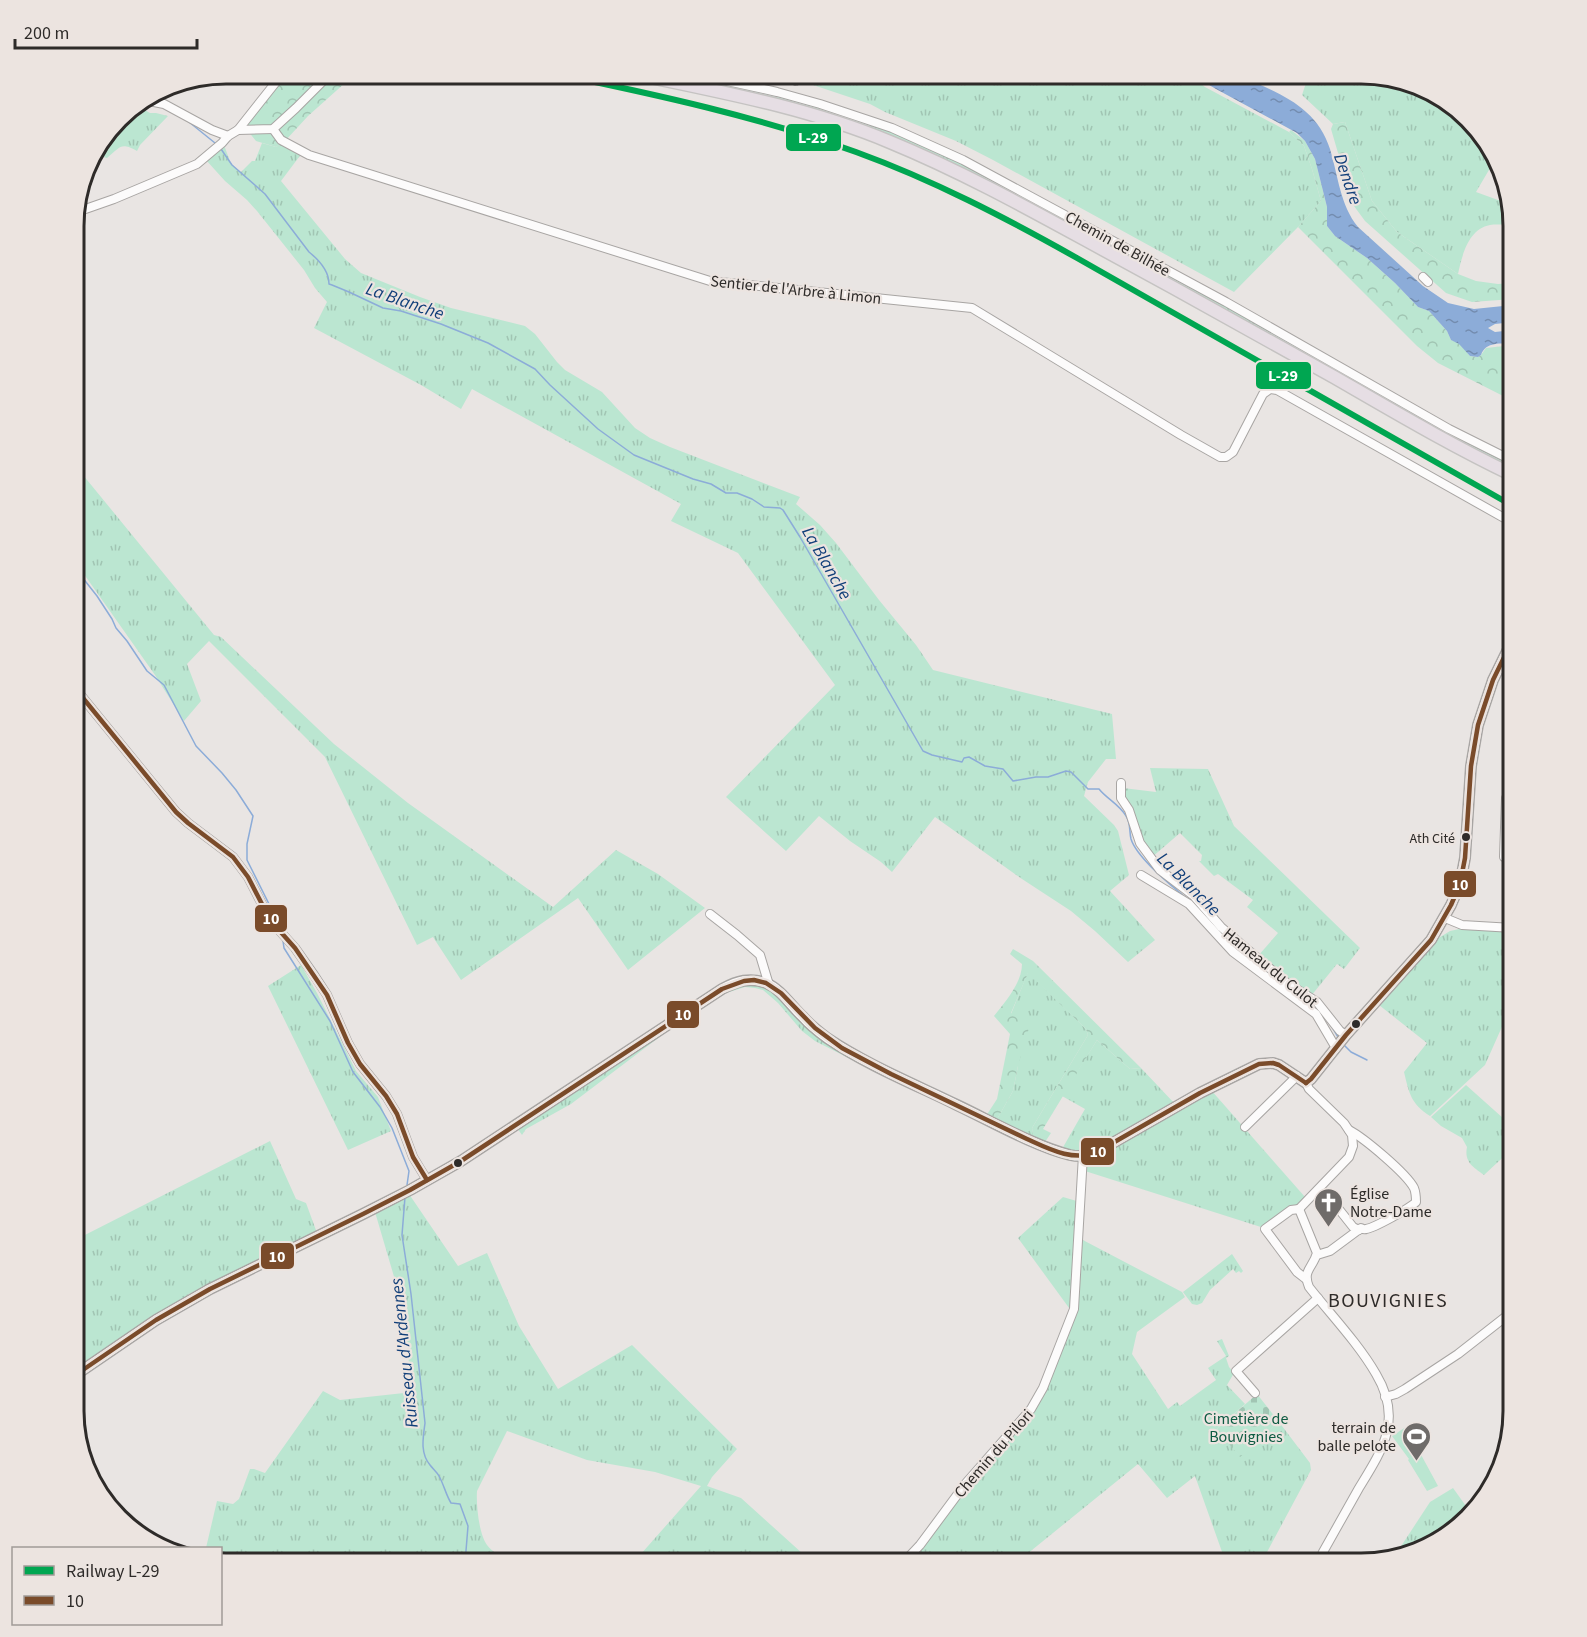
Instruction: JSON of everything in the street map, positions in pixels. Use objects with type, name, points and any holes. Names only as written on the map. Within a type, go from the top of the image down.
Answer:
[{"type":"highway","points":[[682,84],[811,114],[924,156],[993,190],[1171,286],[1443,440],[1503,470]]},
{"type":"street","points":[[85,209],[198,164],[228,136],[238,130],[274,84]]},
{"type":"street","points":[[238,130],[273,129],[320,84]]},
{"type":"street","name":"Chemin de Bilhée","points":[[743,84],[820,104],[892,129],[963,160],[1226,302],[1449,429],[1503,456]]},
{"type":"street","points":[[157,103],[228,136]]},
{"type":"street","name":"Sentier de l'Arbre à Limon","points":[[273,129],[281,140],[309,155],[710,281],[972,308],[1215,455],[1226,457],[1233,452],[1263,394],[1270,389],[1277,390],[1503,517]]},
{"type":"street","points":[[1306,1083],[1423,950],[1445,918],[1455,896],[1464,865],[1473,756],[1481,713],[1503,660]]},
{"type":"street","points":[[84,699],[176,812],[233,857],[248,877],[278,929],[295,948],[327,995],[360,1064],[386,1096],[397,1114],[413,1157],[427,1180]]},
{"type":"street","name":"Hameau du Culot","points":[[1121,783],[1121,798],[1129,810],[1140,843],[1160,870],[1194,896],[1221,927],[1287,983],[1317,1002],[1340,1031],[1340,1042]]},
{"type":"street","points":[[1141,875],[1189,904],[1233,952],[1316,1014],[1340,1042]]},
{"type":"street","points":[[710,914],[760,955],[769,985]]},
{"type":"street","points":[[1445,918],[1461,925],[1503,927]]},
{"type":"street","points":[[84,1369],[190,1299],[363,1214],[478,1151],[722,989],[744,980],[769,985],[815,1029],[862,1058],[1041,1144],[1073,1155],[1097,1152],[1200,1094],[1259,1064],[1279,1065],[1306,1083],[1309,1089],[1349,1130],[1370,1143],[1410,1181],[1416,1191],[1416,1202],[1410,1207],[1366,1229],[1361,1228],[1330,1251],[1317,1255]]},
{"type":"street","points":[[1245,1126],[1297,1076]]},
{"type":"street","points":[[1306,1279],[1297,1272],[1265,1229],[1292,1210],[1299,1209],[1348,1156],[1353,1146],[1349,1130]]},
{"type":"street","name":"Chemin du Pilori","points":[[912,1553],[966,1484],[1031,1409],[1043,1388],[1074,1309],[1083,1155]]},
{"type":"street","points":[[1330,1198],[1353,1227],[1359,1230]]},
{"type":"street","points":[[1299,1209],[1314,1242],[1317,1255],[1306,1273],[1309,1287],[1368,1361],[1385,1397],[1389,1420],[1383,1446],[1376,1462],[1323,1553]]},
{"type":"street","points":[[1255,1393],[1236,1371],[1318,1298]]},
{"type":"street","points":[[1385,1397],[1405,1389],[1458,1354],[1503,1319]]},
{"type":"green space","points":[[280,84],[344,84],[276,147],[256,141],[244,126]]},
{"type":"green space","points":[[709,84],[728,84],[795,99],[907,137],[996,180],[1503,459],[1503,464],[1441,433],[1201,296],[964,168],[843,118],[766,96]]},
{"type":"green space","points":[[811,84],[1201,84],[1289,132],[1304,146],[1321,201],[1234,292],[956,141],[870,104]]},
{"type":"green space","points":[[1306,84],[1370,84],[1398,89],[1432,103],[1468,132],[1484,155],[1490,168],[1476,192],[1500,201],[1503,225],[1490,225],[1476,232],[1467,244],[1458,274],[1397,232],[1372,201],[1345,122],[1333,124],[1302,95]]},
{"type":"green space","points":[[144,110],[168,116],[137,151],[124,146],[107,158],[102,157],[119,132]]},
{"type":"green space","points":[[1345,122],[1372,201],[1397,232],[1458,274],[1476,281],[1503,284],[1503,300],[1472,302],[1446,293],[1365,221],[1354,206],[1331,129],[1333,124]]},
{"type":"green space","points":[[1291,130],[1305,141],[1315,159],[1327,207],[1327,226],[1335,236],[1367,258],[1418,307],[1429,311],[1447,331],[1451,340],[1459,343],[1470,356],[1478,357],[1486,348],[1503,346],[1503,396],[1438,363],[1417,346],[1298,227],[1321,201],[1304,146],[1289,132]]},
{"type":"green space","points":[[262,143],[276,147],[282,143],[302,153],[281,181],[345,259],[361,273],[451,308],[525,326],[535,334],[565,370],[602,392],[635,428],[650,438],[800,497],[796,504],[836,543],[933,670],[1112,714],[1116,759],[1106,759],[1088,782],[1084,796],[1118,831],[1129,875],[1110,891],[1155,940],[1128,962],[1071,911],[935,817],[892,872],[819,816],[786,851],[726,797],[835,685],[738,553],[671,521],[681,504],[472,389],[461,409],[314,328],[327,302],[257,211],[206,160],[224,145],[231,164],[241,172],[252,161],[255,161]]},
{"type":"green space","points":[[84,476],[214,635],[221,637],[334,744],[408,803],[553,907],[616,850],[658,874],[705,908],[628,970],[578,898],[461,980],[433,937],[417,945],[325,757],[209,641],[187,664],[201,701],[184,721],[155,675],[84,574]]},
{"type":"green space","points":[[1150,768],[1208,769],[1234,826],[1360,948],[1344,969],[1337,964],[1311,996],[1291,984],[1258,956],[1278,933],[1247,907],[1253,900],[1218,874],[1214,876],[1199,861],[1202,855],[1180,833],[1151,858],[1123,798],[1123,788],[1156,792]]},
{"type":"green space","points":[[1464,928],[1503,931],[1503,1024],[1485,1065],[1430,1116],[1412,1097],[1404,1072],[1427,1043],[1379,1005],[1437,939],[1450,931]]},
{"type":"green space","points":[[1013,949],[1033,961],[1141,1068],[1130,1069],[1097,1040],[1043,1129],[1051,1133],[1045,1142],[1034,1139],[1032,1128],[1088,1035],[1086,1029],[1028,973],[1011,1013],[1029,1028],[1013,1091],[996,1121],[986,1116],[997,1099],[1010,1034],[994,1016],[1012,992],[1021,971],[1022,964],[1010,954]]},
{"type":"green space","points":[[301,965],[356,1071],[378,1097],[391,1131],[348,1150],[268,986]]},
{"type":"green space","points":[[1028,972],[1086,1029],[1088,1035],[1032,1128],[1034,1139],[996,1121],[1013,1091],[1018,1066],[1011,1014]]},
{"type":"green space","points":[[740,984],[759,984],[772,991],[792,1010],[882,1071],[880,1074],[815,1041],[802,1031],[778,1003],[763,990],[745,987],[723,994],[674,1026],[571,1104],[526,1129],[522,1135],[517,1128],[718,994]]},
{"type":"green space","points":[[1097,1040],[1130,1069],[1141,1068],[1175,1104],[1101,1147],[1083,1153],[1062,1149],[1085,1109],[1062,1096]]},
{"type":"green space","points":[[1466,1085],[1503,1118],[1503,1157],[1484,1175],[1468,1160],[1467,1147],[1462,1138],[1441,1126],[1431,1117]]},
{"type":"green space","points":[[1211,1090],[1305,1197],[1264,1228],[1085,1171],[1088,1161]]},
{"type":"green space","points":[[270,1141],[296,1199],[306,1203],[317,1233],[189,1294],[84,1370],[84,1235]]},
{"type":"green space","points":[[409,1194],[458,1266],[487,1253],[519,1326],[558,1389],[632,1345],[737,1449],[707,1486],[741,1498],[802,1553],[642,1553],[701,1486],[655,1472],[587,1460],[507,1431],[477,1491],[480,1527],[484,1540],[495,1553],[226,1553],[222,1553],[222,1547],[206,1547],[217,1501],[233,1504],[239,1499],[250,1469],[265,1473],[323,1391],[340,1400],[413,1392],[400,1297],[375,1212]]},
{"type":"green space","points":[[1063,1197],[1080,1202],[1072,1312],[1018,1238]]},
{"type":"green space","points":[[1079,1238],[1182,1292],[1185,1297],[1137,1332],[1132,1354],[1168,1409],[1177,1402],[1180,1406],[1216,1380],[1208,1368],[1226,1356],[1217,1341],[1222,1339],[1229,1356],[1226,1358],[1229,1367],[1234,1373],[1227,1385],[1245,1404],[1217,1429],[1240,1456],[1279,1422],[1310,1463],[1311,1470],[1267,1553],[1222,1553],[1195,1476],[1167,1498],[1138,1464],[1028,1553],[911,1553],[1026,1415],[1073,1315]]},
{"type":"green space","points":[[1232,1254],[1243,1271],[1236,1273],[1233,1269],[1210,1290],[1202,1303],[1192,1304],[1183,1292]]},
{"type":"green space","name":"Cimetière de Bouvignies","points":[[1257,1394],[1279,1422],[1240,1457],[1217,1429]]},
{"type":"green space","name":"terrain de balle pelote","points":[[1406,1427],[1438,1486],[1427,1491],[1409,1459],[1392,1436]]},
{"type":"green space","points":[[1453,1488],[1466,1507],[1455,1518],[1432,1534],[1400,1547],[1430,1502]]},
{"type":"water","points":[[1208,84],[1258,84],[1280,94],[1301,108],[1318,125],[1325,136],[1343,200],[1358,227],[1423,286],[1448,303],[1474,309],[1503,306],[1503,323],[1488,328],[1495,332],[1503,331],[1503,344],[1486,347],[1478,357],[1470,356],[1459,344],[1451,340],[1447,331],[1429,311],[1418,307],[1367,258],[1335,236],[1327,226],[1327,207],[1315,159],[1305,141],[1297,133]]},
{"type":"waterway","points":[[189,122],[215,143]]},
{"type":"waterway","name":"La Blanche","points":[[221,149],[232,165],[265,194],[309,252],[320,262],[327,274],[329,284],[383,308],[401,311],[441,324],[488,343],[535,369],[598,429],[634,455],[711,484],[726,493],[737,493],[764,507],[783,510],[923,751],[962,762],[964,758],[969,757],[985,766],[1003,769],[1013,781],[1071,772],[1088,789],[1099,789],[1120,809],[1128,819],[1134,846],[1155,871],[1186,898]]},
{"type":"waterway","name":"Ruisseau d'Ardennes","points":[[84,580],[147,671],[164,685],[196,746],[236,790],[253,816],[247,844],[247,860],[277,920]]},
{"type":"waterway","name":"La Blanche","points":[[1195,905],[1216,928]]},
{"type":"waterway","name":"Ruisseau d'Ardennes","points":[[283,941],[284,948],[330,1021],[353,1072],[380,1107],[392,1128],[409,1171],[407,1185]]},
{"type":"waterway","name":"La Blanche","points":[[1238,951],[1264,968]]},
{"type":"waterway","name":"La Blanche","points":[[1291,990],[1317,1007]]},
{"type":"waterway","name":"La Blanche","points":[[1331,1025],[1338,1037]]},
{"type":"waterway","name":"La Blanche","points":[[1344,1045],[1351,1052],[1367,1060]]},
{"type":"waterway","name":"Ruisseau d'Ardennes","points":[[405,1197],[402,1235],[425,1423],[423,1450],[427,1460],[439,1476],[451,1503],[460,1504],[468,1526],[466,1553]]},
{"type":"rail line","name":"L-29","points":[[602,84],[783,128],[856,152],[941,187],[1050,243],[1503,500]]},
{"type":"transit line","name":"10","points":[[1306,1083],[1431,940],[1451,905],[1460,884],[1465,858],[1471,766],[1478,725],[1493,680],[1503,660]]},
{"type":"transit line","name":"10","points":[[84,699],[176,812],[233,857],[248,877],[278,929],[295,948],[327,995],[360,1064],[386,1096],[397,1114],[413,1157],[427,1180]]},
{"type":"transit line","name":"10","points":[[84,1369],[156,1320],[210,1289],[363,1214],[461,1161],[722,989],[744,981],[754,980],[766,983],[781,993],[815,1028],[842,1048],[1027,1139],[1070,1155],[1079,1156],[1097,1152],[1200,1093],[1259,1064],[1279,1065],[1306,1083]]},
{"type":"place","name":"Ath Cité","points":[[1466,837]]},
{"type":"place","name":"Église Notre-Dame","points":[[1329,1228]]},
{"type":"place","name":"terrain de balle pelote","points":[[1417,1462]]},
{"type":"district","name":"BOUVIGNIES","points":[[1388,1300]]},
{"type":"water label","name":"Dendre","points":[[1348,179]]}]
